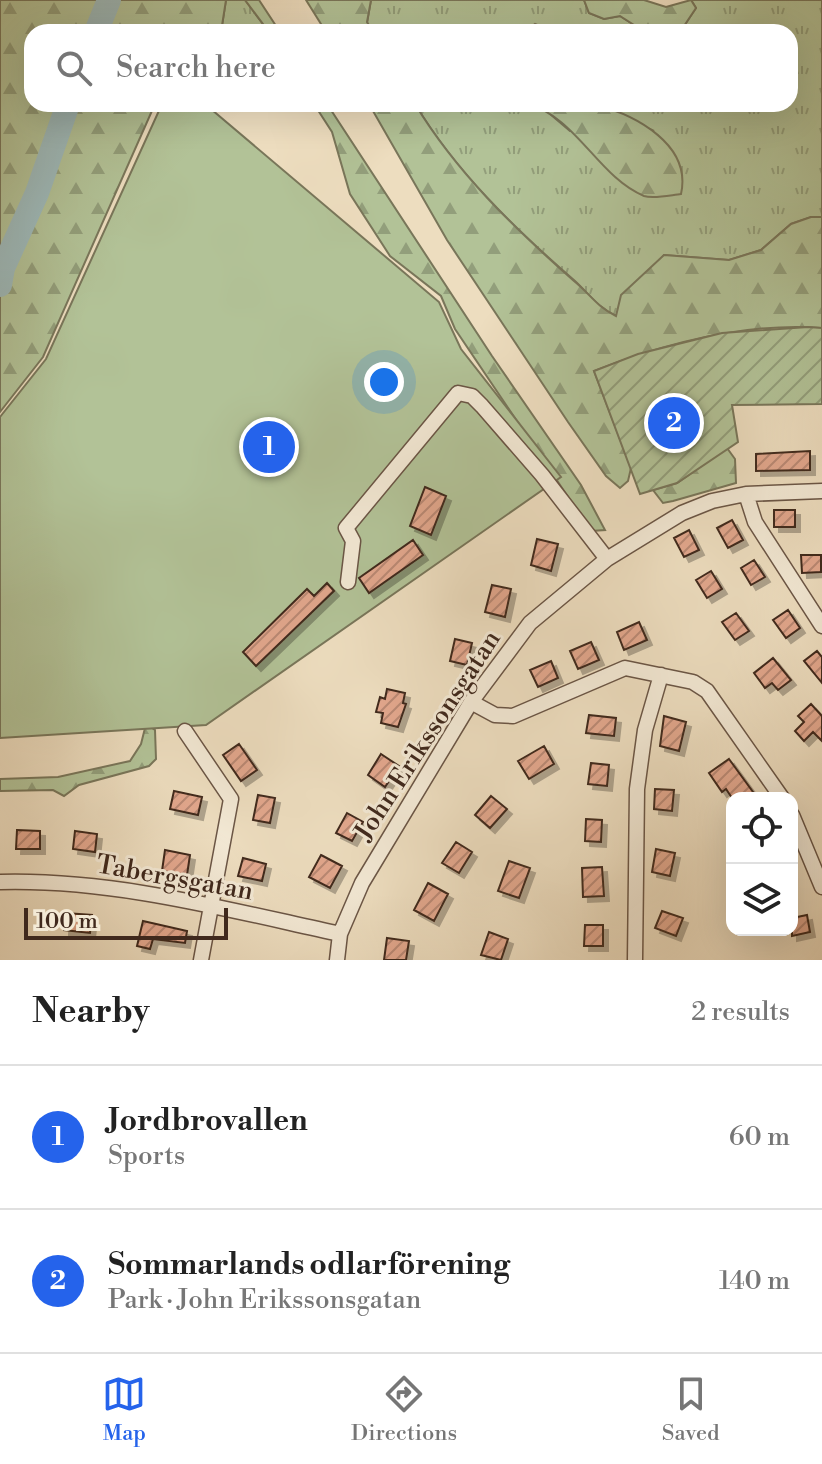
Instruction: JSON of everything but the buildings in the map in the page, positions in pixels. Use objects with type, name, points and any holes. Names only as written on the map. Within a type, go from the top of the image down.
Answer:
[{"type":"street","points":[[348,582],[353,541],[346,528],[458,393],[472,396],[482,406],[542,475],[607,559]]},
{"type":"street","name":"John Erikssonsgatan","points":[[337,960],[340,934],[362,883],[471,702],[530,623],[607,559],[669,519],[712,501],[746,494],[822,491]]},
{"type":"street","points":[[746,494],[755,522],[822,626]]},
{"type":"street","points":[[471,702],[495,715],[513,716],[625,668],[693,682],[707,691],[778,792]]},
{"type":"street","points":[[635,960],[637,789],[645,730],[661,675]]},
{"type":"street","points":[[185,731],[231,799],[201,960]]},
{"type":"street","points":[[798,829],[822,887]]},
{"type":"street","name":"Tabergsgatan","points":[[0,882],[77,884],[212,906],[340,934]]},
{"type":"green space","points":[[0,0],[226,0],[222,24],[24,24],[24,112],[151,112],[43,357],[0,412]]},
{"type":"green space","points":[[226,0],[245,0],[263,24],[222,24]]},
{"type":"green space","points":[[245,0],[259,0],[275,24],[263,24]]},
{"type":"green space","points":[[306,0],[371,0],[368,24],[321,24]]},
{"type":"green space","points":[[371,0],[584,0],[589,13],[604,19],[620,16],[632,24],[368,24]]},
{"type":"green space","points":[[584,0],[644,0],[666,7],[691,0],[696,8],[685,24],[632,24],[620,16],[604,19],[589,13]]},
{"type":"green space","points":[[691,0],[822,0],[822,217],[811,217],[791,224],[761,250],[729,260],[664,255],[616,316],[599,305],[488,198],[449,153],[420,112],[548,112],[570,131],[654,131],[612,112],[798,112],[798,24],[685,24],[696,8]]},
{"type":"green space","points":[[158,112],[214,112],[439,302],[461,349],[561,477],[206,725],[0,738],[0,417],[46,359]]},
{"type":"green space","points":[[319,112],[332,112],[492,356],[581,485],[605,530],[591,531],[455,329],[441,296],[390,256],[350,194],[332,132]]},
{"type":"green space","points":[[374,112],[420,112],[449,153],[488,198],[530,241],[616,316],[621,295],[664,255],[729,260],[761,250],[791,224],[811,217],[822,217],[822,328],[764,328],[706,337],[594,371],[631,468],[628,481],[620,488],[606,476],[568,422],[447,240]]},
{"type":"green space","points":[[546,112],[617,112],[628,116],[658,135],[669,147],[678,161],[682,177],[681,194],[648,197],[628,187],[559,121]]},
{"type":"green space","points":[[822,328],[822,404],[732,405],[738,442],[677,483],[640,494],[594,371],[638,354],[722,333]]},
{"type":"green space","points":[[727,448],[735,459],[736,483],[663,503],[653,490],[677,483]]},
{"type":"green space","points":[[146,724],[155,730],[156,759],[149,766],[79,785],[64,796],[53,790],[0,791],[0,779],[58,777],[130,761],[141,744]]},
{"type":"waterway","points":[[99,24],[109,0]]},
{"type":"waterway","points":[[0,285],[3,268],[37,193],[65,112]]},
{"type":"place","name":"Sommarlands odlarförening","points":[[674,423]]},
{"type":"place","name":"Jordbrovallen","points":[[269,447]]}]
